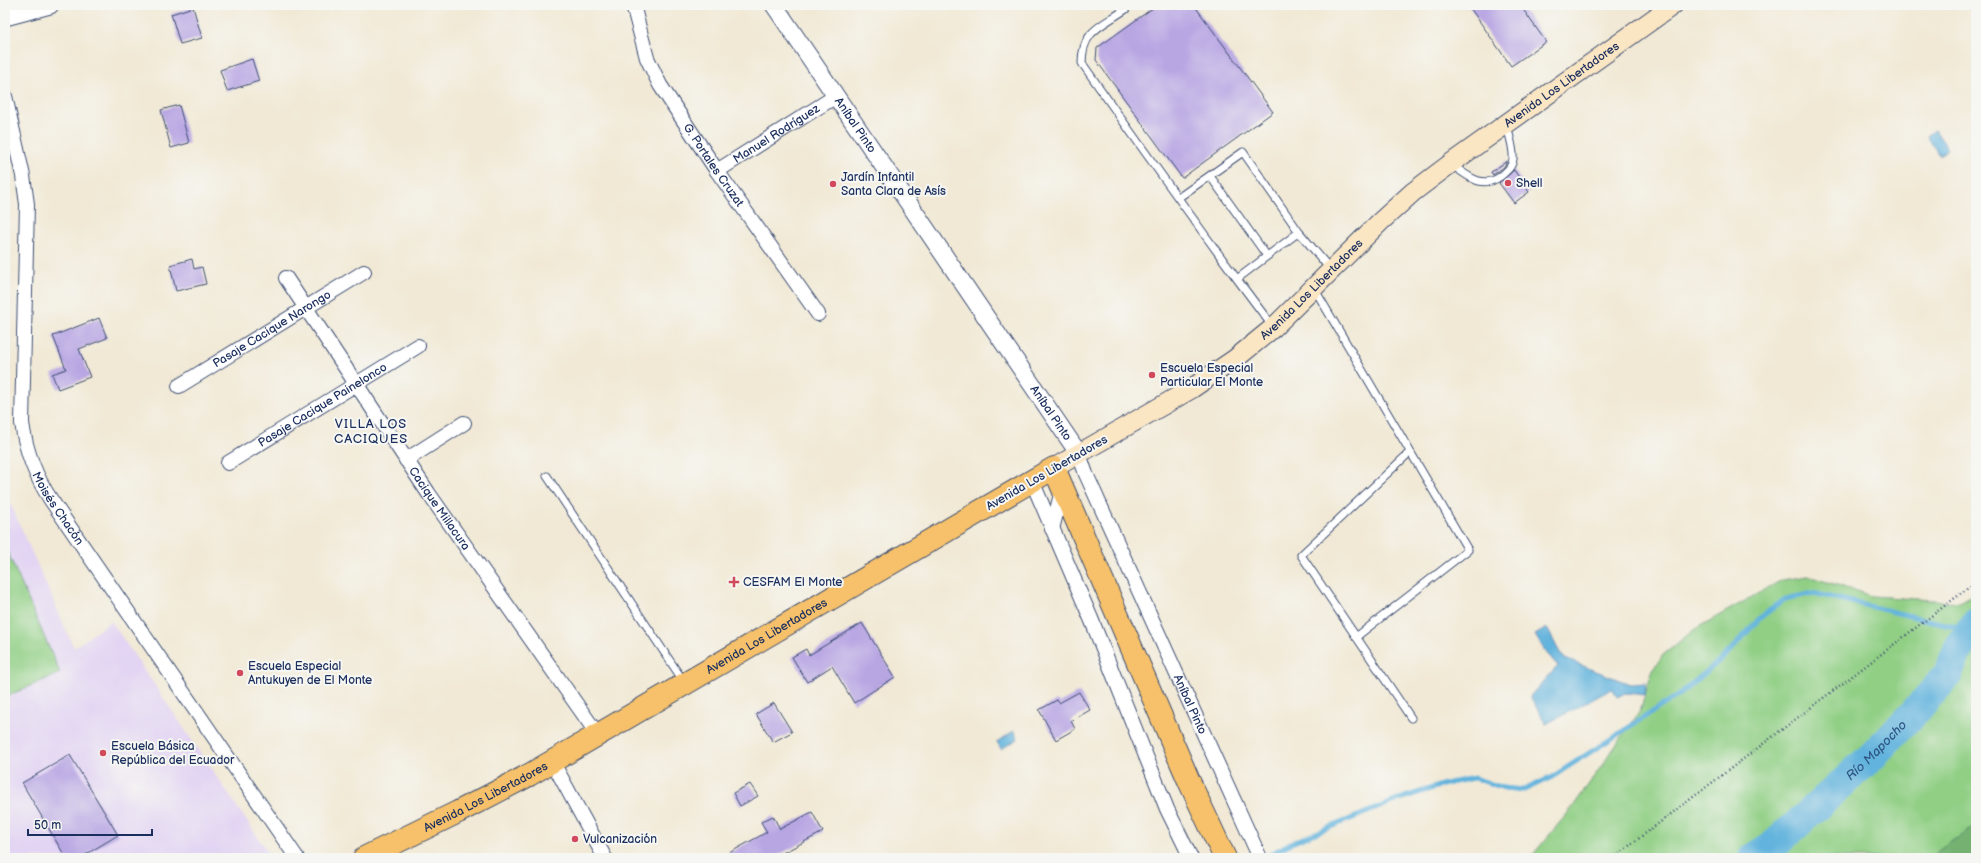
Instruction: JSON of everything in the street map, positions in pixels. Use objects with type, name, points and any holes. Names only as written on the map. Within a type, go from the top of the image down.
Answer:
[{"type":"main road","name":"Avenida Los Libertadores","points":[[364,858],[458,812],[552,761],[1032,481],[1058,478],[1079,454],[1214,374],[1273,328],[1396,206],[1450,164],[1673,5]]},
{"type":"main road","points":[[1058,478],[1189,781],[1225,858]]},
{"type":"street","points":[[5,17],[50,5]]},
{"type":"street","name":"G. Portales Cruzat","points":[[633,5],[647,58],[660,85],[717,171],[818,314]]},
{"type":"street","name":"Aníbal Pinto","points":[[774,5],[1079,454],[1086,474],[1260,858]]},
{"type":"street","name":"Moisés Chacón","points":[[5,96],[24,176],[28,204],[22,407],[24,439],[34,470],[60,513],[297,858]]},
{"type":"street","name":"Manuel Rodríguez","points":[[717,171],[836,96]]},
{"type":"street","name":"Pasaje Cacique Narongo","points":[[179,386],[364,272]]},
{"type":"street","name":"Cacique Millacura","points":[[286,278],[406,460],[598,735]]},
{"type":"street","name":"Pasaje Cacique Painelonco","points":[[228,463],[418,346]]},
{"type":"street","points":[[406,460],[464,423]]},
{"type":"street","points":[[1052,529],[1058,478]]},
{"type":"street","points":[[1032,481],[1092,621],[1167,809],[1191,858]]},
{"type":"street","points":[[552,761],[605,858]]},
{"type":"lane","points":[[1126,9],[1088,35],[1082,50],[1082,64],[1273,328]]},
{"type":"lane","points":[[1450,164],[1479,182],[1488,182],[1499,178],[1510,168],[1513,158],[1506,124]]},
{"type":"lane","points":[[1178,198],[1244,152],[1299,232],[1332,270]]},
{"type":"lane","points":[[1210,176],[1267,256]]},
{"type":"lane","points":[[1237,279],[1299,232]]},
{"type":"lane","points":[[1314,288],[1468,550],[1356,637]]},
{"type":"lane","points":[[1410,452],[1301,555],[1411,718]]},
{"type":"lane","points":[[547,476],[685,684]]},
{"type":"path","points":[[1613,858],[1976,582]]},
{"type":"shaded area","name":"Escuela Básica República del Ecuador","points":[[5,491],[74,648],[111,621],[272,858],[5,858]]},
{"type":"green space","points":[[5,546],[60,673],[5,697]]},
{"type":"green space","points":[[1808,576],[1872,596],[1960,602],[1976,593],[1976,858],[1530,858],[1572,808],[1640,711],[1653,669],[1663,655],[1695,629],[1782,580]]},
{"type":"green space","points":[[1976,826],[1976,858],[1931,858],[1939,850]]},
{"type":"water","points":[[1935,130],[1948,149],[1939,155],[1927,136]]},
{"type":"water","points":[[1547,628],[1565,659],[1630,684],[1646,683],[1645,695],[1626,693],[1617,697],[1612,689],[1546,724],[1530,696],[1558,666],[1545,651],[1535,635]]},
{"type":"water","points":[[1014,731],[1018,739],[1001,749],[997,742]]},
{"type":"building","points":[[1157,5],[1194,5],[1273,112],[1182,178],[1096,60],[1097,48]]},
{"type":"building","points":[[1468,5],[1520,5],[1546,42],[1511,66]]},
{"type":"building","points":[[193,7],[202,38],[180,44],[171,14]]},
{"type":"building","points":[[252,59],[259,81],[227,91],[220,70]]},
{"type":"building","points":[[179,105],[189,143],[171,148],[161,110]]},
{"type":"building","points":[[1507,161],[1504,167],[1493,175],[1491,172]]},
{"type":"building","points":[[1514,170],[1529,192],[1514,203],[1499,183]]},
{"type":"building","points":[[192,259],[194,269],[202,267],[206,284],[176,291],[170,265]]},
{"type":"building","points":[[99,318],[107,338],[79,349],[90,377],[58,389],[52,374],[66,369],[53,336]]},
{"type":"building","points":[[862,623],[895,677],[854,703],[832,666],[807,682],[792,657],[806,649],[809,655]]},
{"type":"building","points":[[1079,692],[1090,710],[1071,721],[1075,729],[1056,740],[1039,710],[1057,700],[1059,703]]},
{"type":"building","points":[[774,703],[792,732],[773,742],[756,714]]},
{"type":"building","points":[[70,755],[118,835],[80,858],[66,858],[22,783]]},
{"type":"building","points":[[750,784],[758,796],[740,806],[733,793]]},
{"type":"building","points":[[812,812],[823,832],[773,858],[720,858],[767,832],[761,822],[773,816],[780,829]]},
{"type":"waterway","points":[[1269,855],[1291,843],[1402,798],[1445,784],[1474,778],[1504,788],[1524,790],[1552,777],[1680,694],[1725,656],[1761,617],[1785,599],[1813,593],[1970,630]]},
{"type":"waterway","name":"Río Mapocho","points":[[1753,858],[1775,844],[1869,759],[1910,717],[1947,676],[1958,650],[1976,623]]},
{"type":"place","name":"Shell","points":[[1508,183]]},
{"type":"place","name":"Jardín Infantil Santa Clara de Asís","points":[[833,184]]},
{"type":"place","name":"Escuela Especial Particular El Monte","points":[[1152,375]]},
{"type":"place","name":"CESFAM El Monte","points":[[734,582]]},
{"type":"place","name":"Escuela Especial Antukuyen de El Monte","points":[[240,673]]},
{"type":"place","name":"Escuela Básica República del Ecuador","points":[[103,753]]},
{"type":"place","name":"Vulcanización","points":[[575,839]]},
{"type":"district","name":"VILLA LOS CACIQUES","points":[[371,432]]}]
